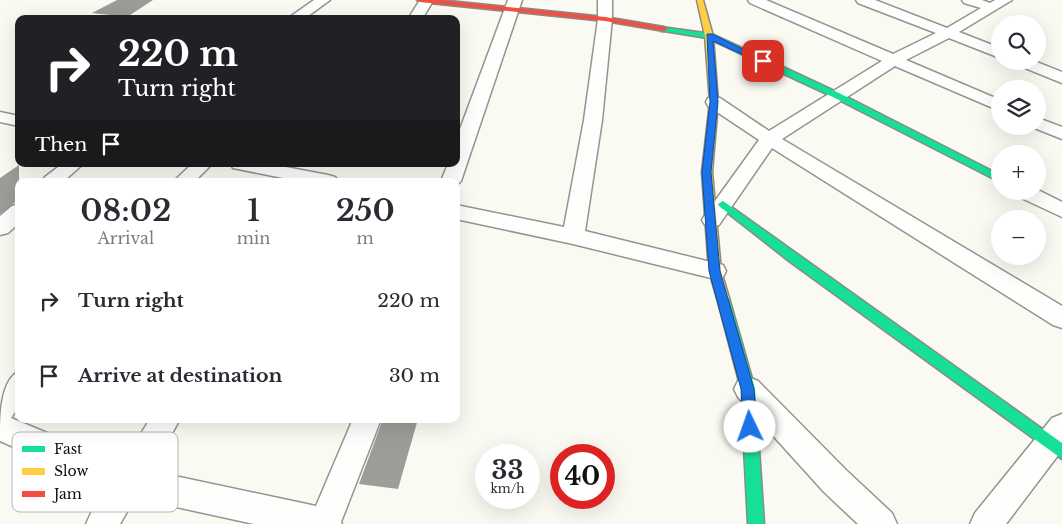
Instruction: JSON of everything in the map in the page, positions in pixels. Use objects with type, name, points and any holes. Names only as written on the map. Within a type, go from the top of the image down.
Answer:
[{"type":"street","points":[[300,15],[323,0]]},
{"type":"street","points":[[417,15],[423,0],[513,5],[709,36],[836,95],[991,174]]},
{"type":"street","points":[[573,236],[592,120],[605,19],[605,0]]},
{"type":"street","points":[[700,0],[709,36],[714,102],[707,172],[712,220],[714,271],[748,389],[756,524]]},
{"type":"street","points":[[755,0],[991,102]]},
{"type":"street","points":[[863,0],[991,50]]},
{"type":"street","points":[[969,0],[999,4]]},
{"type":"street","points":[[712,220],[769,139],[894,60],[948,33],[999,4]]},
{"type":"street","points":[[460,155],[513,5]]},
{"type":"street","points":[[1042,70],[1062,78]]},
{"type":"street","points":[[714,102],[769,139],[1062,318]]},
{"type":"street","points":[[1046,127],[1062,134]]},
{"type":"street","points":[[56,178],[70,167]]},
{"type":"street","points":[[187,178],[200,167]]},
{"type":"street","points":[[260,167],[319,176]]},
{"type":"street","points":[[1042,200],[1062,210]]},
{"type":"street","points":[[723,204],[801,263],[1058,441],[986,524]]},
{"type":"street","points":[[460,213],[573,236],[714,271]]},
{"type":"street","points":[[0,228],[15,215]]},
{"type":"street","points":[[0,411],[15,389]]},
{"type":"street","points":[[748,389],[835,481],[881,524]]},
{"type":"street","points":[[178,492],[325,524],[365,423]]},
{"type":"street","points":[[0,427],[12,432]]},
{"type":"street","points":[[102,524],[109,512]]},
{"type":"building","points":[[117,0],[153,0],[130,15],[92,13]]},
{"type":"building","points":[[19,167],[19,178],[15,178],[15,202],[0,214],[0,178]]},
{"type":"building","points":[[382,423],[417,423],[398,489],[359,484]]},
{"type":"traffic: fast","points":[[664,29],[709,36],[836,95],[991,174]]},
{"type":"traffic: fast","points":[[723,204],[793,258],[1062,452]]},
{"type":"traffic: fast","points":[[723,298],[748,389],[756,524]]},
{"type":"traffic: slow","points":[[700,0],[709,36],[714,102],[707,172],[715,271],[723,298]]},
{"type":"traffic: jam","points":[[420,0],[605,19],[664,29]]},
{"type":"route","points":[[750,427],[748,389],[714,271],[712,220],[707,172],[714,102],[709,36],[763,61]]}]
